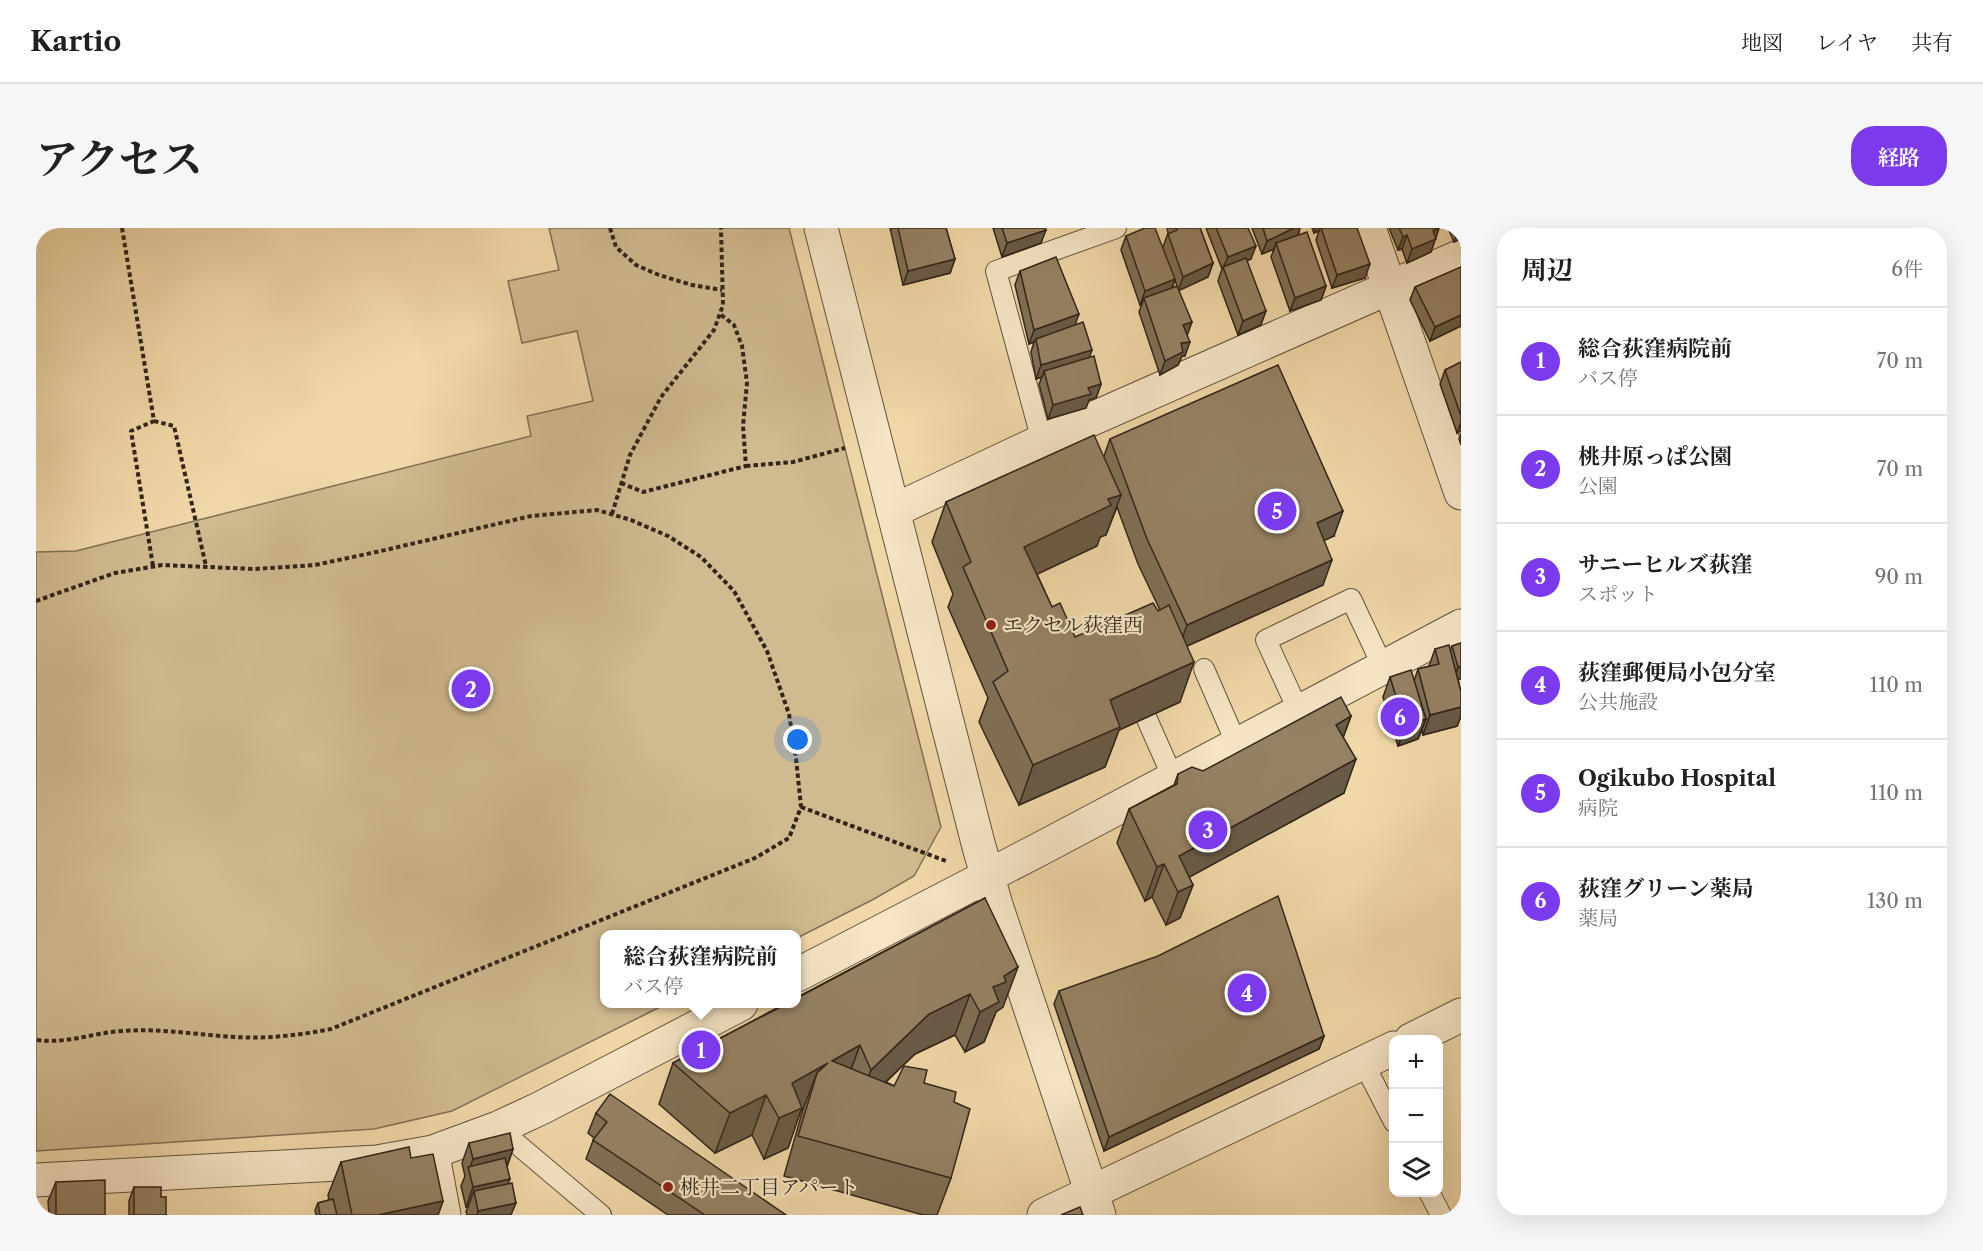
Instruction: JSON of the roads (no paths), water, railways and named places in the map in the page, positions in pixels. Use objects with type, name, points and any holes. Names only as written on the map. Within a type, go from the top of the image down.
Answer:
[{"type":"street","points":[[821,228],[987,876],[1095,1204]]},
{"type":"street","points":[[1369,228],[1461,493]]},
{"type":"street","points":[[893,512],[1042,441],[1461,256]]},
{"type":"street","points":[[801,973],[1461,626]]},
{"type":"street","points":[[36,1180],[377,1162],[433,1152],[498,1128],[733,1008]]},
{"type":"street","points":[[1421,1035],[1461,1015]]},
{"type":"street","points":[[1044,1215],[1095,1204],[1389,1050]]},
{"type":"street","points":[[433,1152],[444,1215]]},
{"type":"lane","points":[[1042,441],[996,270],[1116,228]]},
{"type":"lane","points":[[1299,712],[1266,640],[1351,599],[1383,667]]},
{"type":"lane","points":[[1204,669],[1237,745]]},
{"type":"lane","points":[[1146,717],[1173,778]]},
{"type":"lane","points":[[1363,1062],[1389,1112]]},
{"type":"lane","points":[[498,1128],[602,1215]]},
{"type":"lane","points":[[1432,1197],[1441,1215]]},
{"type":"place","name":"Ogikubo Hospital","points":[[1277,511]]},
{"type":"place","name":"エクセル荻窪西","points":[[991,625]]},
{"type":"place","name":"桃井原っぱ公園","points":[[471,689]]},
{"type":"place","name":"荻窪グリーン薬局","points":[[1400,717]]},
{"type":"place","name":"サニーヒルズ荻窪","points":[[1208,830]]},
{"type":"place","name":"荻窪郵便局小包分室","points":[[1247,993]]},
{"type":"place","name":"総合荻窪病院前","points":[[701,1050]]},
{"type":"place","name":"桃井二丁目アパート","points":[[668,1187]]}]
